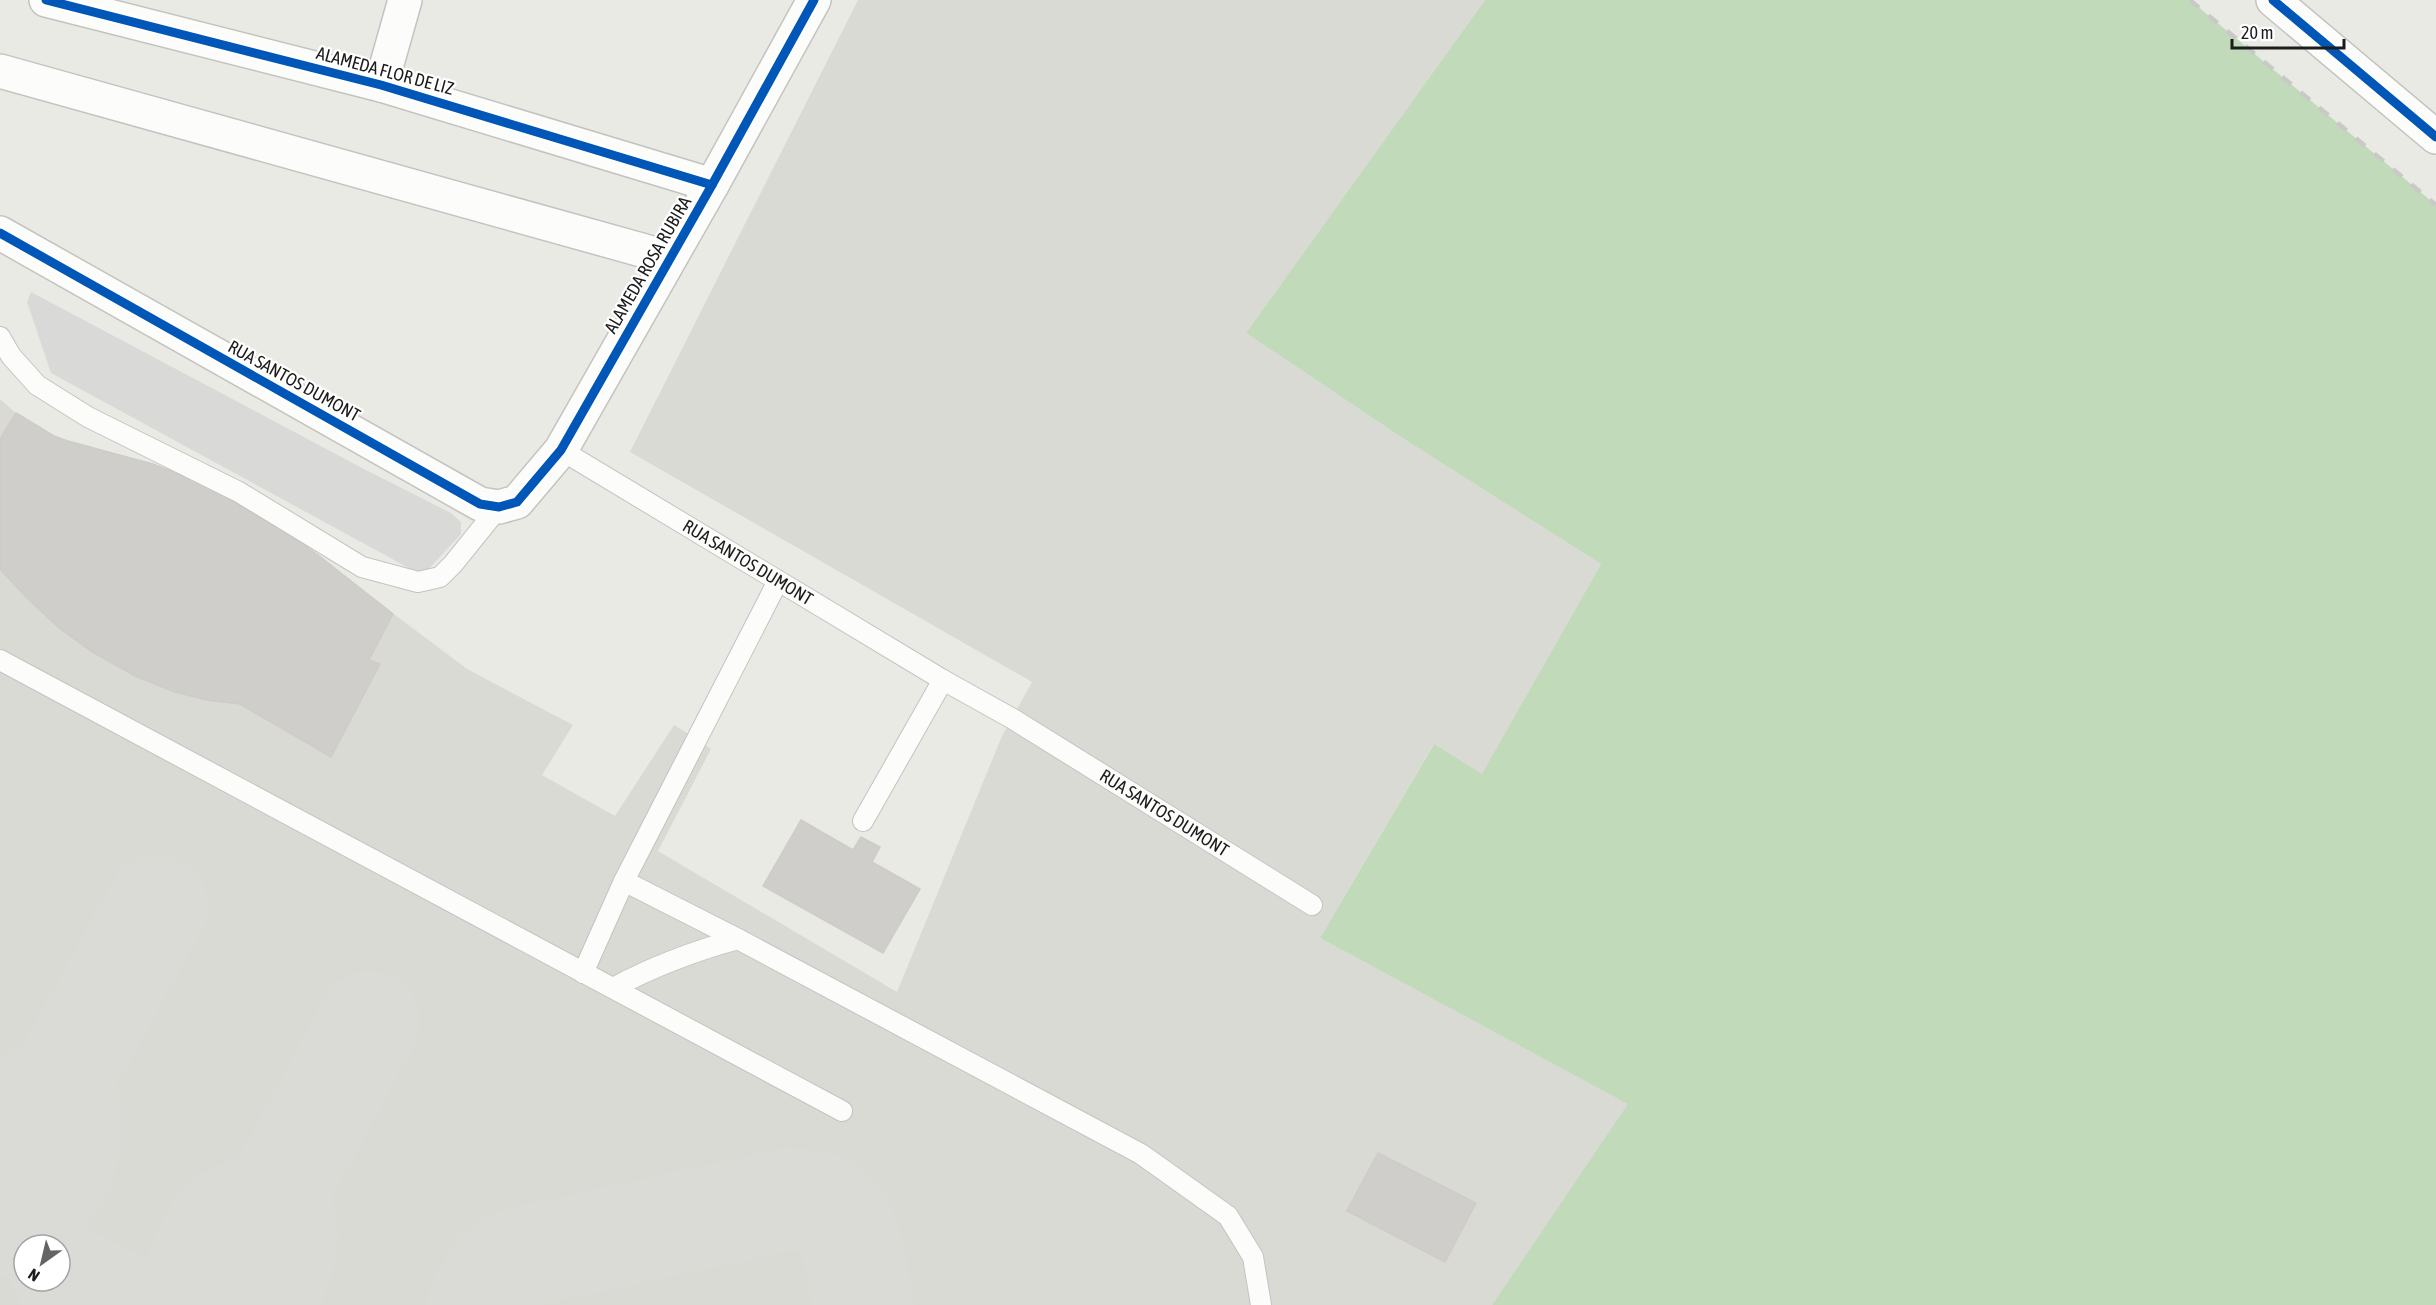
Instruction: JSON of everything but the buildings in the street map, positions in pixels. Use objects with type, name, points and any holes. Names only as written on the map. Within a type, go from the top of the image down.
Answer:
[{"type":"street","name":"ALAMEDA FLOR DE LIZ","points":[[46,0],[381,85],[712,185]]},
{"type":"street","points":[[381,85],[405,0]]},
{"type":"street","name":"ALAMEDA ROSA RUBIRA","points":[[561,450],[814,0]]},
{"type":"street","points":[[2273,0],[2436,137]]},
{"type":"street","points":[[0,71],[670,258]]},
{"type":"street","name":"RUA SANTOS DUMONT","points":[[0,234],[480,504],[499,507]]},
{"type":"street","points":[[499,507],[517,502],[561,450]]},
{"type":"lane","points":[[0,337],[11,356],[37,385],[88,417],[239,492],[362,567],[418,582],[440,577],[499,507]]},
{"type":"lane","name":"RUA SANTOS DUMONT","points":[[561,450],[943,680],[1013,719],[1312,905]]},
{"type":"lane","points":[[583,973],[624,880],[778,581]]},
{"type":"lane","points":[[0,660],[842,1111]]},
{"type":"lane","points":[[863,821],[943,680]]},
{"type":"lane","points":[[624,880],[1141,1154],[1228,1216],[1253,1257],[1261,1305]]},
{"type":"lane","points":[[613,988],[650,968],[738,939]]},
{"type":"shaded area","points":[[858,0],[1485,0],[1246,333],[1404,439],[1601,564],[1482,775],[1433,745],[1320,938],[1629,1104],[1492,1305],[0,1305],[0,399],[16,413],[54,436],[153,464],[206,485],[282,530],[467,669],[573,725],[542,775],[615,816],[674,725],[697,739],[711,749],[658,851],[897,992],[1002,736],[1032,682],[630,452]]},
{"type":"shaded area","points":[[31,292],[451,513],[461,522],[461,534],[426,572],[416,572],[51,373],[27,302]]},
{"type":"green space","points":[[1485,0],[2190,0],[2436,205],[2436,1305],[1492,1305],[1628,1104],[1320,938],[1434,744],[1482,774],[1601,564],[1404,439],[1246,333]]},
{"type":"taxiway","points":[[0,1127],[27,1100],[60,1083],[157,906]]},
{"type":"taxiway","points":[[190,1305],[190,1291],[210,1237],[225,1219],[278,1191],[369,1022]]},
{"type":"taxiway","points":[[0,1226],[18,1216],[44,1196],[58,1179],[66,1163],[71,1121],[69,1105],[60,1083]]},
{"type":"taxiway","points":[[262,1305],[278,1276],[286,1250],[286,1224],[278,1191]]},
{"type":"taxiway","points":[[478,1305],[497,1270],[514,1259],[789,1199],[821,1204],[837,1214],[843,1222],[851,1245],[863,1305]]},
{"type":"taxiway","points":[[72,1277],[125,1305]]},
{"type":"railway","points":[[2190,0],[2436,205]]},
{"type":"cycle path","points":[[46,0],[381,85],[712,185]]},
{"type":"cycle path","points":[[0,233],[480,504],[499,507],[517,502],[561,450],[814,0]]},
{"type":"cycle path","points":[[2273,0],[2436,137]]}]
